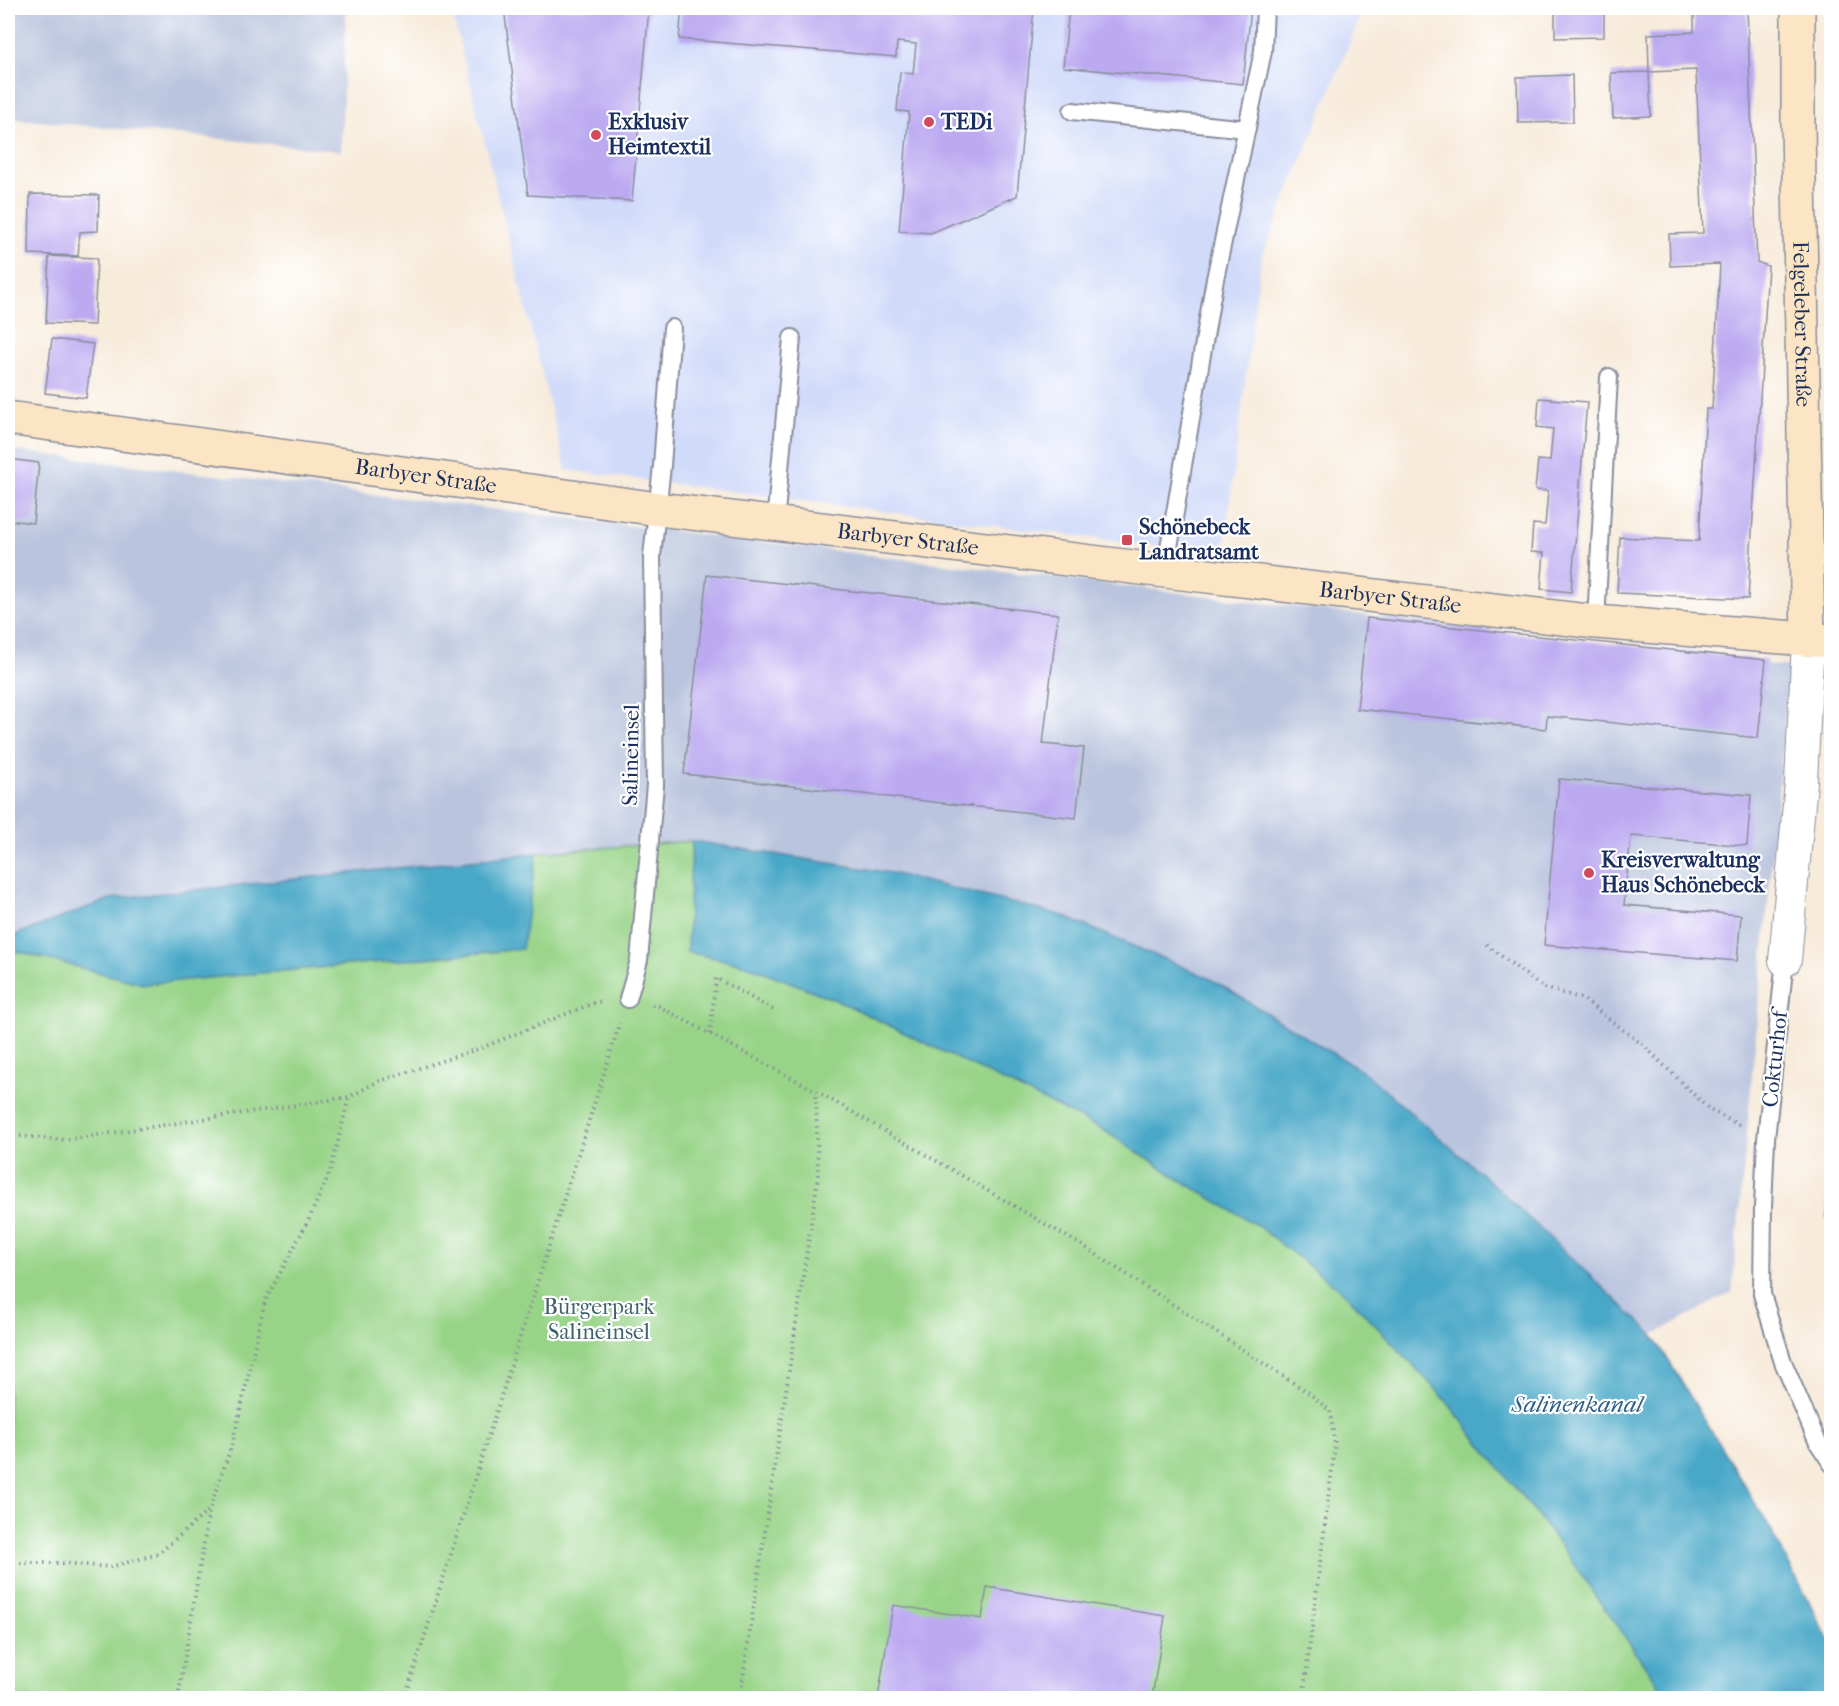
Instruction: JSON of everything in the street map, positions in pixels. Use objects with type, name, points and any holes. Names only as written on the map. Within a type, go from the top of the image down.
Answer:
[{"type":"street","name":"Felgeleber Straße","points":[[1798,8],[1798,138],[1820,641]]},
{"type":"street","name":"Barbyer Straße","points":[[8,418],[775,524],[1596,622],[1820,641]]},
{"type":"street","name":"Cokturhof","points":[[1785,960],[1801,782],[1820,641]]},
{"type":"lane","points":[[1165,571],[1214,284],[1263,51],[1265,8]]},
{"type":"lane","points":[[1072,111],[1247,129]]},
{"type":"lane","name":"Salineinsel","points":[[628,999],[639,960],[655,785],[652,556],[658,509],[672,328]]},
{"type":"lane","points":[[775,524],[792,338]]},
{"type":"lane","points":[[1596,622],[1609,377]]},
{"type":"lane","name":"Cokturhof","points":[[1785,960],[1766,1139],[1762,1207],[1762,1294],[1783,1362],[1818,1443],[1832,1464]]},
{"type":"path","points":[[1487,945],[1542,987],[1583,999],[1643,1045],[1710,1110],[1766,1139]]},
{"type":"path","points":[[710,1034],[716,978],[777,1012]]},
{"type":"path","points":[[405,1698],[628,999]]},
{"type":"path","points":[[8,1135],[65,1140],[349,1097],[377,1082],[481,1048],[596,1002],[628,999],[658,1006],[816,1091],[1083,1246],[1309,1393],[1330,1411],[1335,1445],[1303,1698]]},
{"type":"path","points":[[740,1698],[818,1177],[816,1091]]},
{"type":"path","points":[[178,1698],[209,1510],[233,1442],[265,1301],[308,1221],[331,1169],[349,1097]]},
{"type":"path","points":[[8,1563],[60,1563],[110,1567],[158,1554],[209,1510]]},
{"type":"shaded area","points":[[8,8],[346,8],[341,151],[8,118]]},
{"type":"shaded area","points":[[451,8],[1364,8],[1261,259],[1223,555],[566,470]]},
{"type":"shaded area","points":[[8,450],[1790,667],[1732,1292],[1653,1335],[1486,1178],[1365,1073],[1209,978],[1060,915],[891,873],[692,841],[537,853],[110,899],[8,938]]},
{"type":"green space","name":"Bürgerpark Salineinsel","points":[[692,841],[687,952],[747,965],[841,1002],[1102,1129],[1177,1178],[1255,1224],[1347,1295],[1444,1398],[1559,1543],[1668,1698],[8,1698],[8,949],[143,984],[521,949],[537,853]]},
{"type":"water","name":"Salinenkanal","points":[[692,841],[891,873],[1060,915],[1209,978],[1365,1073],[1486,1178],[1653,1335],[1766,1521],[1831,1643],[1831,1698],[1668,1698],[1559,1543],[1444,1398],[1347,1295],[1255,1224],[1177,1178],[1102,1129],[841,1002],[747,965],[687,952]]},
{"type":"water","points":[[537,853],[522,949],[143,984],[8,949],[8,938],[110,899]]},
{"type":"building","points":[[504,8],[649,8],[632,201],[528,195]]},
{"type":"building","points":[[682,8],[1034,8],[1017,196],[931,233],[899,231],[909,112],[897,111],[900,72],[913,74],[916,44],[897,42],[896,57],[679,39]]},
{"type":"building","points":[[1069,8],[1251,8],[1243,84],[1063,67]]},
{"type":"building","points":[[1555,8],[1604,8],[1604,37],[1555,38]]},
{"type":"building","points":[[1694,8],[1747,8],[1757,262],[1768,266],[1748,599],[1617,593],[1620,537],[1699,541],[1706,409],[1712,409],[1720,264],[1670,266],[1669,234],[1703,233],[1696,70],[1649,72],[1648,34],[1694,32]]},
{"type":"building","points":[[1649,72],[1651,116],[1613,118],[1611,73]]},
{"type":"building","points":[[1572,75],[1573,122],[1518,123],[1517,77]]},
{"type":"building","points":[[30,194],[99,195],[98,231],[80,232],[78,256],[29,254]]},
{"type":"building","points":[[49,256],[97,258],[94,325],[46,323]]},
{"type":"building","points":[[52,339],[93,344],[86,398],[45,393]]},
{"type":"building","points":[[1539,398],[1587,402],[1571,592],[1541,589],[1544,553],[1531,552],[1533,524],[1545,525],[1548,491],[1535,490],[1538,460],[1550,461],[1553,429],[1537,427]]},
{"type":"building","points":[[8,459],[39,463],[33,523],[8,520]]},
{"type":"building","points":[[707,575],[1058,614],[1043,744],[1084,748],[1076,818],[684,774]]},
{"type":"building","points":[[1367,618],[1766,660],[1758,738],[1547,716],[1546,729],[1357,709]]},
{"type":"building","name":"Kreisverwaltung Haus Schönebeck","points":[[1559,779],[1751,795],[1747,846],[1631,836],[1624,905],[1741,915],[1737,961],[1544,945]]},
{"type":"building","points":[[1830,1180],[1832,1180],[1832,1218],[1826,1218]]},
{"type":"building","points":[[987,1587],[1165,1616],[1152,1698],[878,1698],[893,1605],[982,1619]]},
{"type":"place","name":"TEDi","points":[[929,122]]},
{"type":"place","name":"Exklusiv Heimtextil","points":[[596,135]]},
{"type":"place","name":"Schönebeck Landratsamt","points":[[1127,540]]},
{"type":"place","name":"Kreisverwaltung Haus Schönebeck","points":[[1589,873]]}]
